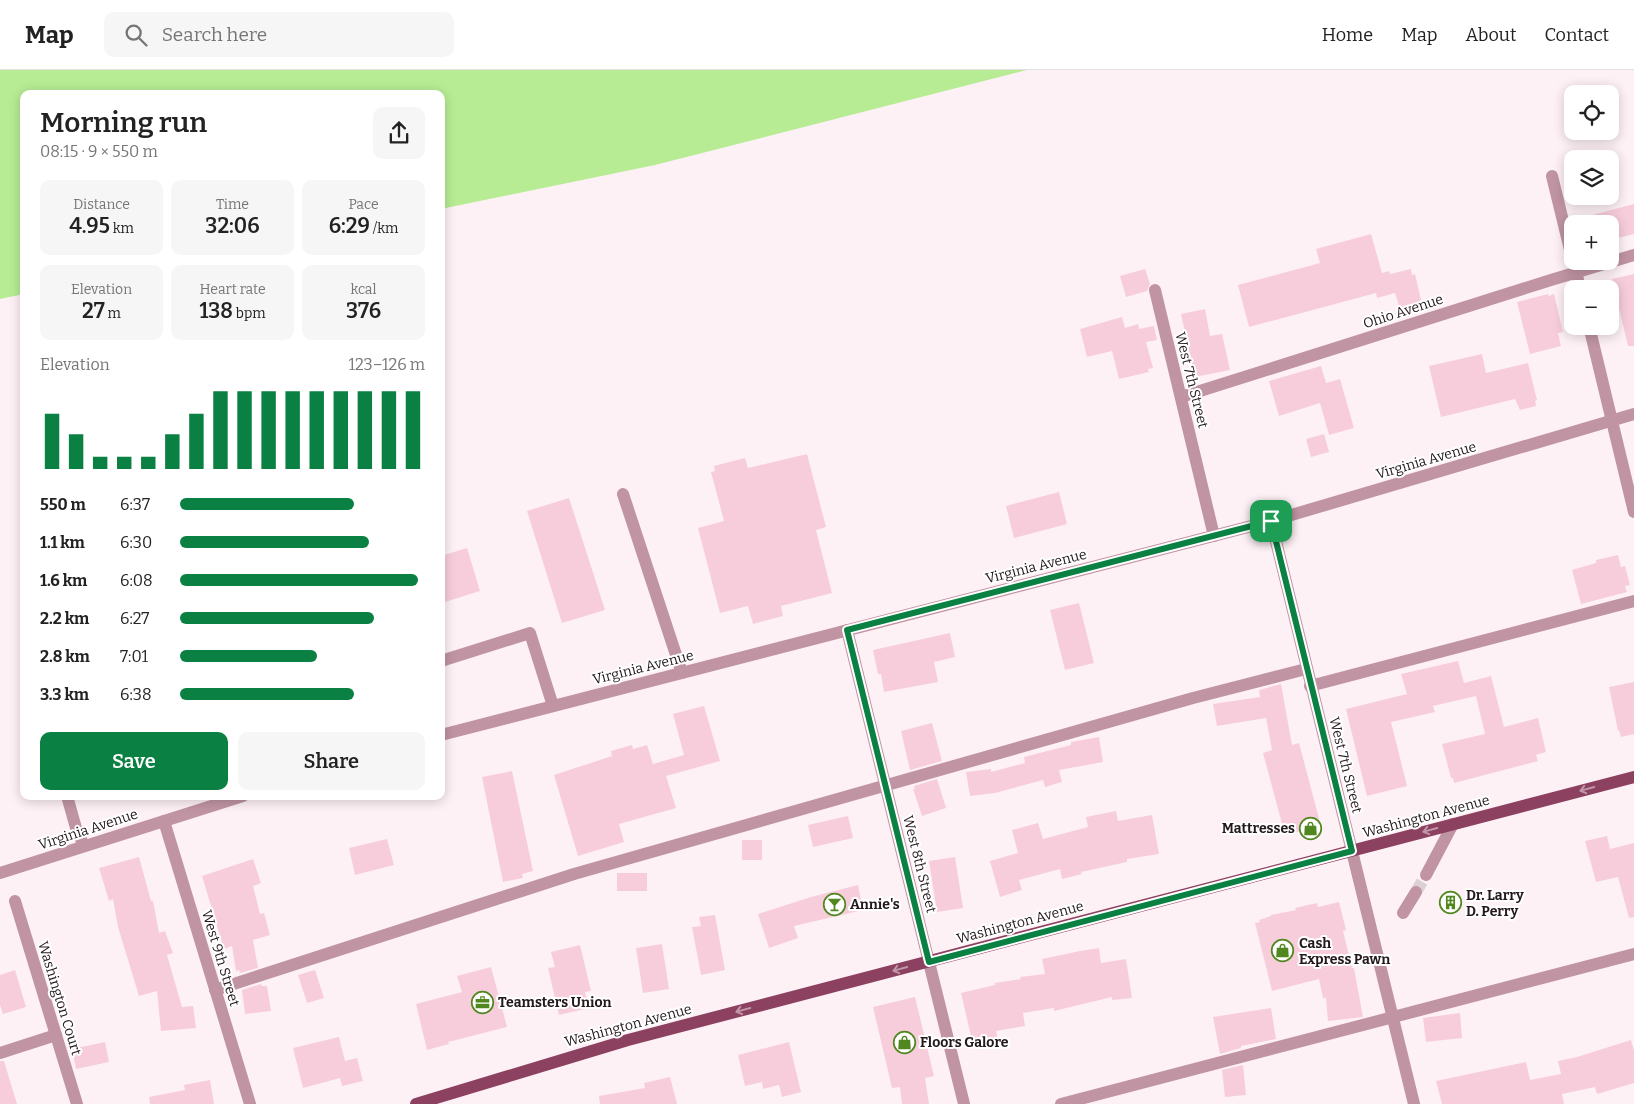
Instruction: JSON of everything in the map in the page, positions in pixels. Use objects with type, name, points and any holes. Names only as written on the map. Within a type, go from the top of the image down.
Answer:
[{"type":"main road","name":"Washington Avenue","points":[[416,1104],[628,1040],[1634,777]]},
{"type":"street","points":[[1552,176],[1564,224]]},
{"type":"street","name":"Ohio Avenue","points":[[1619,257],[1634,255]]},
{"type":"street","name":"Ohio Avenue","points":[[1181,397],[1564,267]]},
{"type":"street","name":"West 7th Street","points":[[1155,290],[1214,536]]},
{"type":"street","points":[[1591,335],[1634,512]]},
{"type":"street","name":"Virginia Avenue","points":[[445,734],[1271,521],[1634,414]]},
{"type":"street","points":[[623,494],[682,673]]},
{"type":"street","name":"West 7th Street","points":[[1271,521],[1414,1104]]},
{"type":"street","points":[[1310,686],[1634,601]]},
{"type":"street","name":"West 8th Street","points":[[847,630],[964,1104]]},
{"type":"street","points":[[445,660],[530,633],[553,706]]},
{"type":"street","points":[[215,990],[574,874],[886,787],[1192,698],[1306,669]]},
{"type":"street","points":[[68,800],[76,828],[84,846]]},
{"type":"street","name":"Virginia Avenue","points":[[0,873],[230,800]]},
{"type":"street","name":"West 9th Street","points":[[164,821],[250,1104]]},
{"type":"street","points":[[1426,875],[1454,824]]},
{"type":"street","points":[[1404,913],[1416,892]]},
{"type":"street","name":"Washington Court","points":[[15,901],[77,1104]]},
{"type":"street","points":[[1061,1104],[1634,954]]},
{"type":"street","points":[[0,1053],[56,1035]]},
{"type":"shaded area","points":[[0,70],[1027,70],[655,165],[445,208],[445,90],[20,90],[20,295],[0,299]]},
{"type":"building","points":[[1634,204],[1634,234],[1619,238],[1619,215],[1592,215]]},
{"type":"building","points":[[1371,234],[1382,273],[1389,271],[1390,274],[1411,269],[1412,275],[1415,274],[1421,307],[1403,312],[1395,293],[1377,298],[1376,293],[1249,327],[1238,285],[1320,263],[1316,249]]},
{"type":"building","points":[[1145,269],[1150,284],[1147,291],[1126,297],[1120,276]]},
{"type":"building","points":[[1634,274],[1634,346],[1628,346],[1619,308],[1619,280],[1612,279]]},
{"type":"building","points":[[1548,294],[1549,296],[1554,294],[1563,332],[1558,333],[1561,346],[1530,354],[1517,302]]},
{"type":"building","points":[[1205,309],[1210,336],[1222,334],[1230,370],[1195,377],[1181,314]]},
{"type":"building","points":[[1122,317],[1125,328],[1138,324],[1139,329],[1154,326],[1157,340],[1146,342],[1153,368],[1148,369],[1149,372],[1119,379],[1112,351],[1087,357],[1080,329]]},
{"type":"building","points":[[1482,354],[1486,373],[1528,363],[1537,400],[1535,401],[1536,406],[1520,410],[1515,399],[1441,417],[1429,366]]},
{"type":"building","points":[[1321,366],[1326,383],[1340,379],[1354,428],[1329,435],[1320,403],[1279,416],[1269,381]]},
{"type":"building","points":[[1324,434],[1329,452],[1311,457],[1306,439]]},
{"type":"building","points":[[807,454],[826,527],[816,530],[832,593],[781,606],[783,616],[753,624],[748,606],[720,613],[698,528],[724,521],[711,472],[715,471],[714,466],[745,458],[748,468]]},
{"type":"building","points":[[1059,492],[1067,524],[1014,538],[1006,506]]},
{"type":"building","points":[[569,498],[605,610],[562,623],[527,511]]},
{"type":"building","points":[[467,548],[480,591],[445,602],[445,555]]},
{"type":"building","points":[[1618,555],[1621,567],[1625,566],[1630,585],[1625,586],[1627,592],[1581,604],[1572,570],[1596,563],[1596,560]]},
{"type":"building","points":[[1079,603],[1094,663],[1065,670],[1050,610]]},
{"type":"building","points":[[950,633],[955,657],[934,662],[938,682],[884,692],[881,674],[878,674],[873,650]]},
{"type":"building","points":[[1458,661],[1464,683],[1491,676],[1504,727],[1538,718],[1546,752],[1536,755],[1538,761],[1454,783],[1442,744],[1485,734],[1476,696],[1433,706],[1435,712],[1391,722],[1407,786],[1367,796],[1346,709],[1407,694],[1401,674]]},
{"type":"building","points":[[1634,682],[1634,734],[1621,737],[1618,731],[1609,687]]},
{"type":"building","points":[[1281,684],[1292,745],[1299,743],[1321,826],[1285,835],[1263,753],[1272,750],[1266,718],[1217,726],[1213,704],[1260,697],[1259,690]]},
{"type":"building","points":[[704,706],[720,761],[666,776],[676,808],[619,824],[624,842],[578,856],[554,775],[612,756],[611,751],[632,745],[633,749],[647,745],[653,764],[684,755],[673,714]]},
{"type":"building","points":[[932,723],[942,761],[910,770],[901,731]]},
{"type":"building","points":[[1099,737],[1103,762],[1059,770],[1062,782],[1045,787],[1043,780],[995,793],[970,796],[966,772],[991,769],[991,772],[1025,763],[1024,757],[1071,745],[1071,742]]},
{"type":"building","points":[[512,771],[533,871],[522,874],[523,878],[503,882],[482,777]]},
{"type":"building","points":[[937,779],[946,808],[922,816],[913,789],[915,789],[914,786]]},
{"type":"building","points":[[1116,811],[1118,821],[1152,815],[1159,854],[1127,859],[1127,862],[1081,872],[1082,874],[1062,879],[1060,869],[1019,880],[1022,890],[1000,897],[990,861],[1018,853],[1012,830],[1038,823],[1043,839],[1088,827],[1086,817]]},
{"type":"building","points":[[848,816],[853,838],[813,847],[808,825]]},
{"type":"building","points":[[1607,836],[1610,849],[1634,843],[1634,917],[1629,918],[1618,877],[1596,882],[1585,841]]},
{"type":"building","points":[[387,839],[394,865],[355,875],[349,848]]},
{"type":"building","points":[[742,840],[762,840],[762,860],[742,860]]},
{"type":"building","points":[[139,857],[151,901],[153,901],[159,933],[165,931],[173,953],[167,955],[182,1007],[193,1006],[196,1028],[161,1031],[157,991],[139,996],[118,927],[113,899],[109,901],[99,868]]},
{"type":"building","points":[[955,857],[963,908],[937,912],[929,861]]},
{"type":"building","points":[[253,859],[261,883],[253,886],[260,914],[264,913],[270,935],[253,940],[258,968],[240,973],[239,970],[236,971],[232,946],[224,949],[202,876]]},
{"type":"building","points":[[617,873],[647,873],[647,891],[617,891]]},
{"type":"building","points":[[858,885],[863,910],[794,926],[798,938],[769,948],[758,914],[811,897]]},
{"type":"building","points":[[1339,902],[1346,930],[1343,931],[1352,968],[1354,968],[1363,1017],[1328,1021],[1326,998],[1323,998],[1319,979],[1272,991],[1255,923],[1271,915],[1296,910],[1295,908],[1317,903],[1318,907]]},
{"type":"building","points":[[715,915],[725,970],[701,975],[692,927],[701,926],[699,917]]},
{"type":"building","points":[[662,944],[669,989],[643,993],[636,948]]},
{"type":"building","points":[[580,945],[591,991],[585,992],[589,1008],[559,1015],[548,968],[555,967],[551,952]]},
{"type":"building","points":[[1099,948],[1101,963],[1126,959],[1132,998],[1112,1000],[1112,997],[1054,1011],[1054,1008],[1023,1013],[1025,1026],[996,1031],[998,1040],[973,1045],[961,993],[995,985],[995,983],[1021,979],[1020,977],[1045,974],[1042,959]]},
{"type":"building","points":[[491,967],[507,1027],[448,1042],[449,1044],[427,1050],[416,1004],[462,992],[457,976]]},
{"type":"building","points":[[15,970],[26,1007],[3,1014],[0,1005],[0,975]]},
{"type":"building","points":[[315,970],[324,998],[307,1003],[298,975]]},
{"type":"building","points":[[261,984],[262,986],[267,986],[271,1011],[245,1014],[242,990]]},
{"type":"building","name":"Floors Galore","points":[[915,997],[934,1076],[925,1078],[929,1104],[902,1104],[900,1087],[892,1088],[873,1007]]},
{"type":"building","points":[[1271,1008],[1276,1039],[1241,1046],[1241,1048],[1220,1054],[1213,1017]]},
{"type":"building","points":[[1460,1013],[1462,1038],[1426,1042],[1423,1018]]},
{"type":"building","points":[[339,1037],[345,1061],[357,1058],[363,1081],[342,1086],[340,1078],[303,1088],[293,1048]]},
{"type":"building","points":[[1631,1040],[1634,1051],[1634,1083],[1597,1094],[1595,1087],[1562,1094],[1564,1104],[1442,1104],[1436,1081],[1526,1062],[1530,1080],[1561,1074],[1558,1061]]},
{"type":"building","points":[[105,1042],[109,1062],[76,1069],[72,1049]]},
{"type":"building","points":[[789,1042],[801,1092],[782,1097],[779,1085],[763,1089],[762,1082],[745,1086],[738,1055]]},
{"type":"building","points":[[0,1061],[4,1061],[17,1104],[0,1104]]},
{"type":"building","points":[[1243,1065],[1246,1095],[1225,1097],[1222,1070]]},
{"type":"building","points":[[670,1077],[677,1104],[600,1104],[599,1096],[645,1088],[644,1083]]},
{"type":"building","points":[[210,1080],[214,1104],[150,1104],[149,1097],[185,1090],[184,1085]]},
{"type":"tunnel","points":[[1416,892],[1426,875]]},
{"type":"place","name":"Mattresses","points":[[1311,828]]},
{"type":"place","name":"Dr. Larry D. Perry","points":[[1450,903]]},
{"type":"place","name":"Annie's","points":[[834,904]]},
{"type":"place","name":"Cash Express Pawn","points":[[1283,951]]},
{"type":"place","name":"Teamsters Union","points":[[482,1002]]},
{"type":"place","name":"Floors Galore","points":[[904,1042]]},
{"type":"route","points":[[1271,521],[1352,851],[929,962],[847,630],[1271,521]]}]
